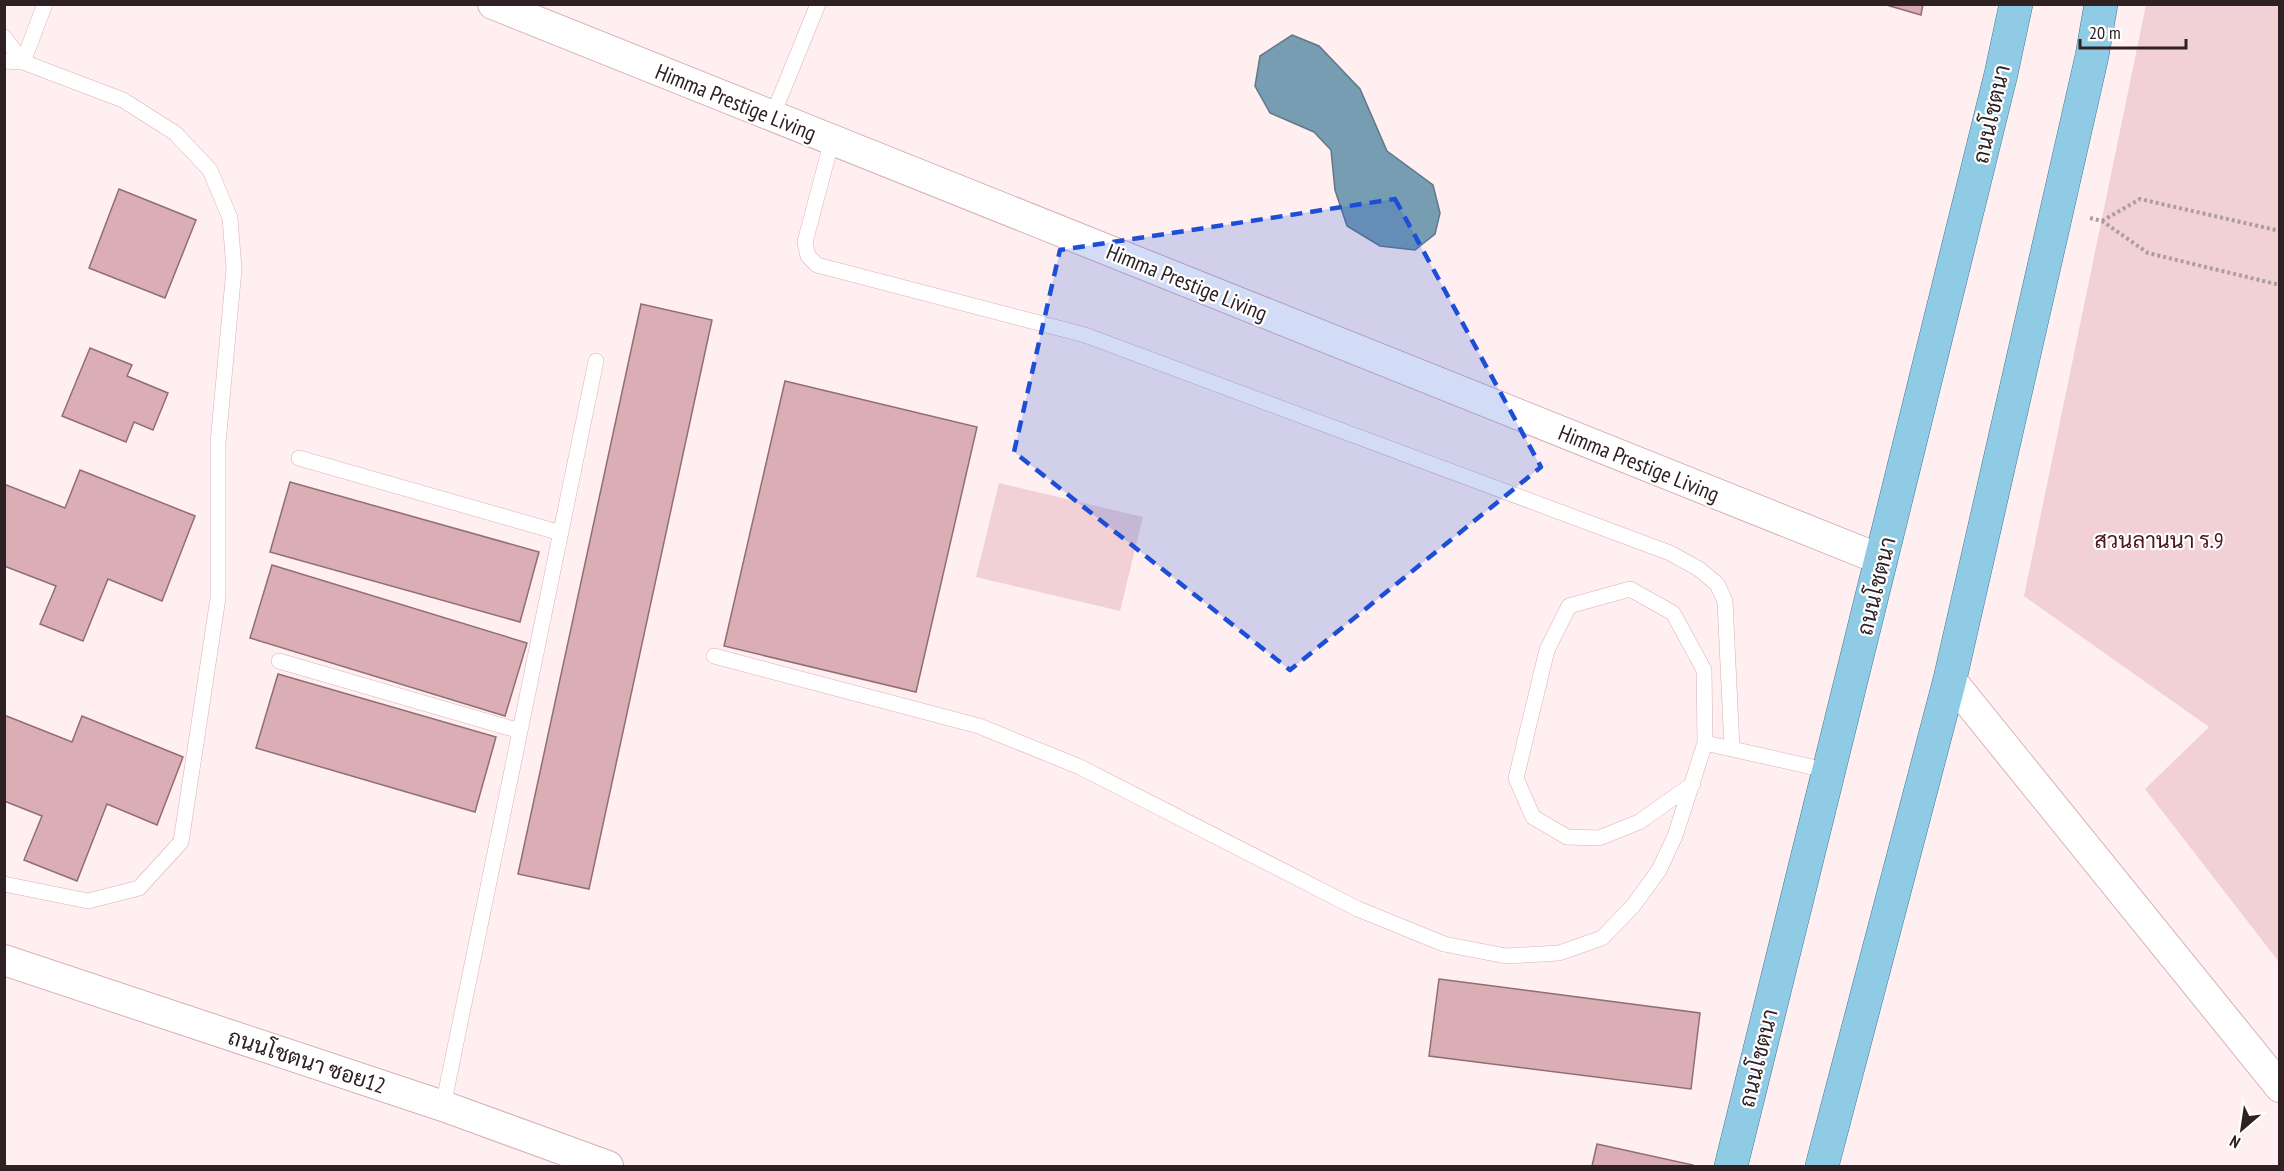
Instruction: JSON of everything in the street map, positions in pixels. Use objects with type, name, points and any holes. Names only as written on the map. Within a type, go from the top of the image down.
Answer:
[{"type":"main road","name":"ถนนโชตนา","points":[[1731,1167],[1882,560],[2001,74],[2016,4]]},
{"type":"main road","points":[[1822,1167],[1950,679],[2092,56],[2101,4]]},
{"type":"street","name":"Himma Prestige Living","points":[[493,4],[1882,560]]},
{"type":"street","points":[[1950,679],[2280,1087]]},
{"type":"street","name":"ถนนโชตนา ซอย12","points":[[4,960],[443,1106],[606,1166]]},
{"type":"lane","points":[[23,62],[45,4]]},
{"type":"lane","points":[[772,117],[818,4]]},
{"type":"lane","points":[[4,37],[23,62]]},
{"type":"lane","points":[[4,61],[23,62],[123,100],[175,133],[210,170],[230,218],[234,269],[218,443],[218,598],[181,842],[140,888],[88,901],[4,884]]},
{"type":"lane","points":[[832,140],[805,242],[808,256],[817,265],[1085,335],[1670,553],[1699,569],[1717,584],[1725,602],[1732,749]]},
{"type":"lane","points":[[443,1106],[596,361]]},
{"type":"lane","points":[[299,458],[561,533]]},
{"type":"lane","points":[[714,656],[980,726],[1080,766],[1358,909],[1444,944],[1506,956],[1559,953],[1602,938],[1633,906],[1659,870],[1675,836],[1693,784],[1705,742],[1704,670],[1673,613],[1630,589],[1569,606],[1546,650],[1516,778],[1533,817],[1567,837],[1599,838],[1639,822],[1693,784]]},
{"type":"lane","points":[[279,661],[519,731]]},
{"type":"lane","points":[[1705,742],[1830,771]]},
{"type":"path","points":[[2102,221],[2140,199],[2280,231]]},
{"type":"path","points":[[2057,210],[2102,221],[2148,253],[2280,285]]},
{"type":"highlighted area","points":[[1395,199],[1541,467],[1290,670],[1014,452],[1060,250]]},
{"type":"green space","name":"สวนลานนา ร.9","points":[[2146,5],[2279,5],[2279,962],[2145,789],[2209,727],[2024,596]]},
{"type":"green space","points":[[999,483],[1143,517],[1120,611],[976,577]]},
{"type":"water","points":[[1292,35],[1319,46],[1360,89],[1387,151],[1433,185],[1440,213],[1435,234],[1415,250],[1380,246],[1347,226],[1335,190],[1331,150],[1314,132],[1270,113],[1255,86],[1260,56]]},
{"type":"building","points":[[1883,4],[1923,4],[1921,15]]},
{"type":"building","points":[[119,189],[196,220],[165,298],[89,268]]},
{"type":"building","points":[[641,304],[712,320],[589,889],[518,874]]},
{"type":"building","points":[[90,348],[132,365],[127,376],[168,393],[153,430],[134,422],[126,442],[62,416]]},
{"type":"building","points":[[785,381],[977,427],[916,692],[724,646]]},
{"type":"building","points":[[80,470],[195,516],[162,601],[108,579],[83,641],[40,624],[56,586],[4,566],[4,484],[65,508]]},
{"type":"building","points":[[290,482],[539,552],[520,622],[270,552]]},
{"type":"building","points":[[272,565],[527,643],[505,716],[250,638]]},
{"type":"building","points":[[278,674],[496,737],[475,812],[256,748]]},
{"type":"building","points":[[4,715],[72,742],[82,716],[183,757],[157,825],[107,804],[77,881],[24,860],[42,816],[4,801]]},
{"type":"building","points":[[1439,979],[1700,1013],[1691,1089],[1429,1056]]},
{"type":"building","points":[[1597,1144],[1693,1165],[1693,1166],[1592,1166]]}]
